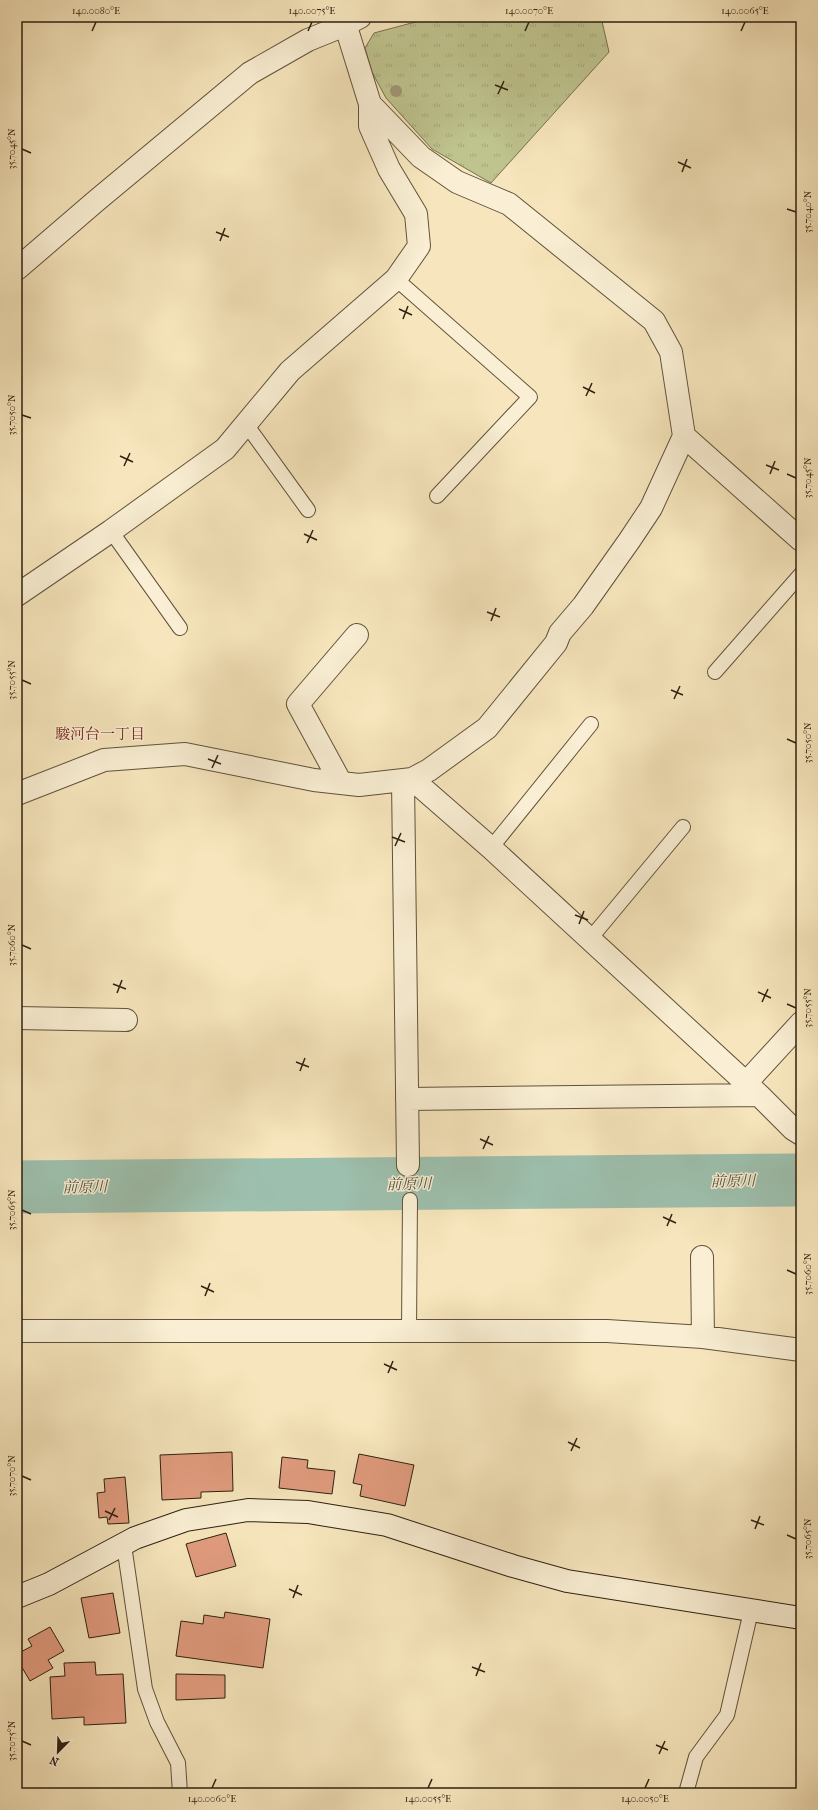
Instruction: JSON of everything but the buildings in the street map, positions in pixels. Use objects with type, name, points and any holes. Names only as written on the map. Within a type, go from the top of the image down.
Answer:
[{"type":"street","points":[[17,269],[250,73],[308,40],[349,20],[370,104],[370,126],[389,169],[416,214],[419,246],[396,279],[290,371],[225,449],[111,531],[17,595]]},
{"type":"street","points":[[17,794],[104,760],[185,754],[314,780],[359,785],[407,780],[429,770],[487,728],[556,643],[560,633],[583,606],[630,541],[651,508],[684,436],[671,352],[654,321],[509,204],[457,182],[421,157],[370,104]]},
{"type":"street","points":[[684,436],[801,540]]},
{"type":"street","points":[[341,783],[298,704],[357,635]]},
{"type":"street","points":[[407,780],[491,848],[752,1089],[793,1129],[801,1134]]},
{"type":"street","points":[[407,780],[408,1165]]},
{"type":"street","points":[[17,1018],[126,1020]]},
{"type":"street","points":[[752,1089],[801,1023]]},
{"type":"street","points":[[407,1099],[752,1089]]},
{"type":"street","points":[[702,1257],[703,1336]]},
{"type":"street","points":[[17,1331],[607,1331],[703,1336],[801,1350]]},
{"type":"street","points":[[17,1597],[49,1584],[135,1538],[186,1520],[248,1510],[308,1512],[387,1525],[513,1566],[567,1581],[801,1618]]},
{"type":"lane","points":[[396,279],[530,396],[437,496]]},
{"type":"lane","points":[[246,424],[308,510]]},
{"type":"lane","points":[[111,531],[180,628]]},
{"type":"lane","points":[[715,672],[801,574]]},
{"type":"lane","points":[[491,848],[590,724]]},
{"type":"lane","points":[[590,939],[683,827]]},
{"type":"lane","points":[[410,1200],[410,1331]]},
{"type":"lane","points":[[124,1545],[145,1689],[157,1722],[178,1763],[180,1793]]},
{"type":"lane","points":[[686,1793],[696,1757],[727,1715],[751,1611]]},
{"type":"green space","points":[[434,17],[601,17],[609,52],[491,183],[432,149],[386,98],[372,72],[365,48],[374,33]]},
{"type":"waterway","name":"前原川","points":[[17,1187],[801,1180]]},
{"type":"district","name":"駿河台一丁目","points":[[100,734]]}]
